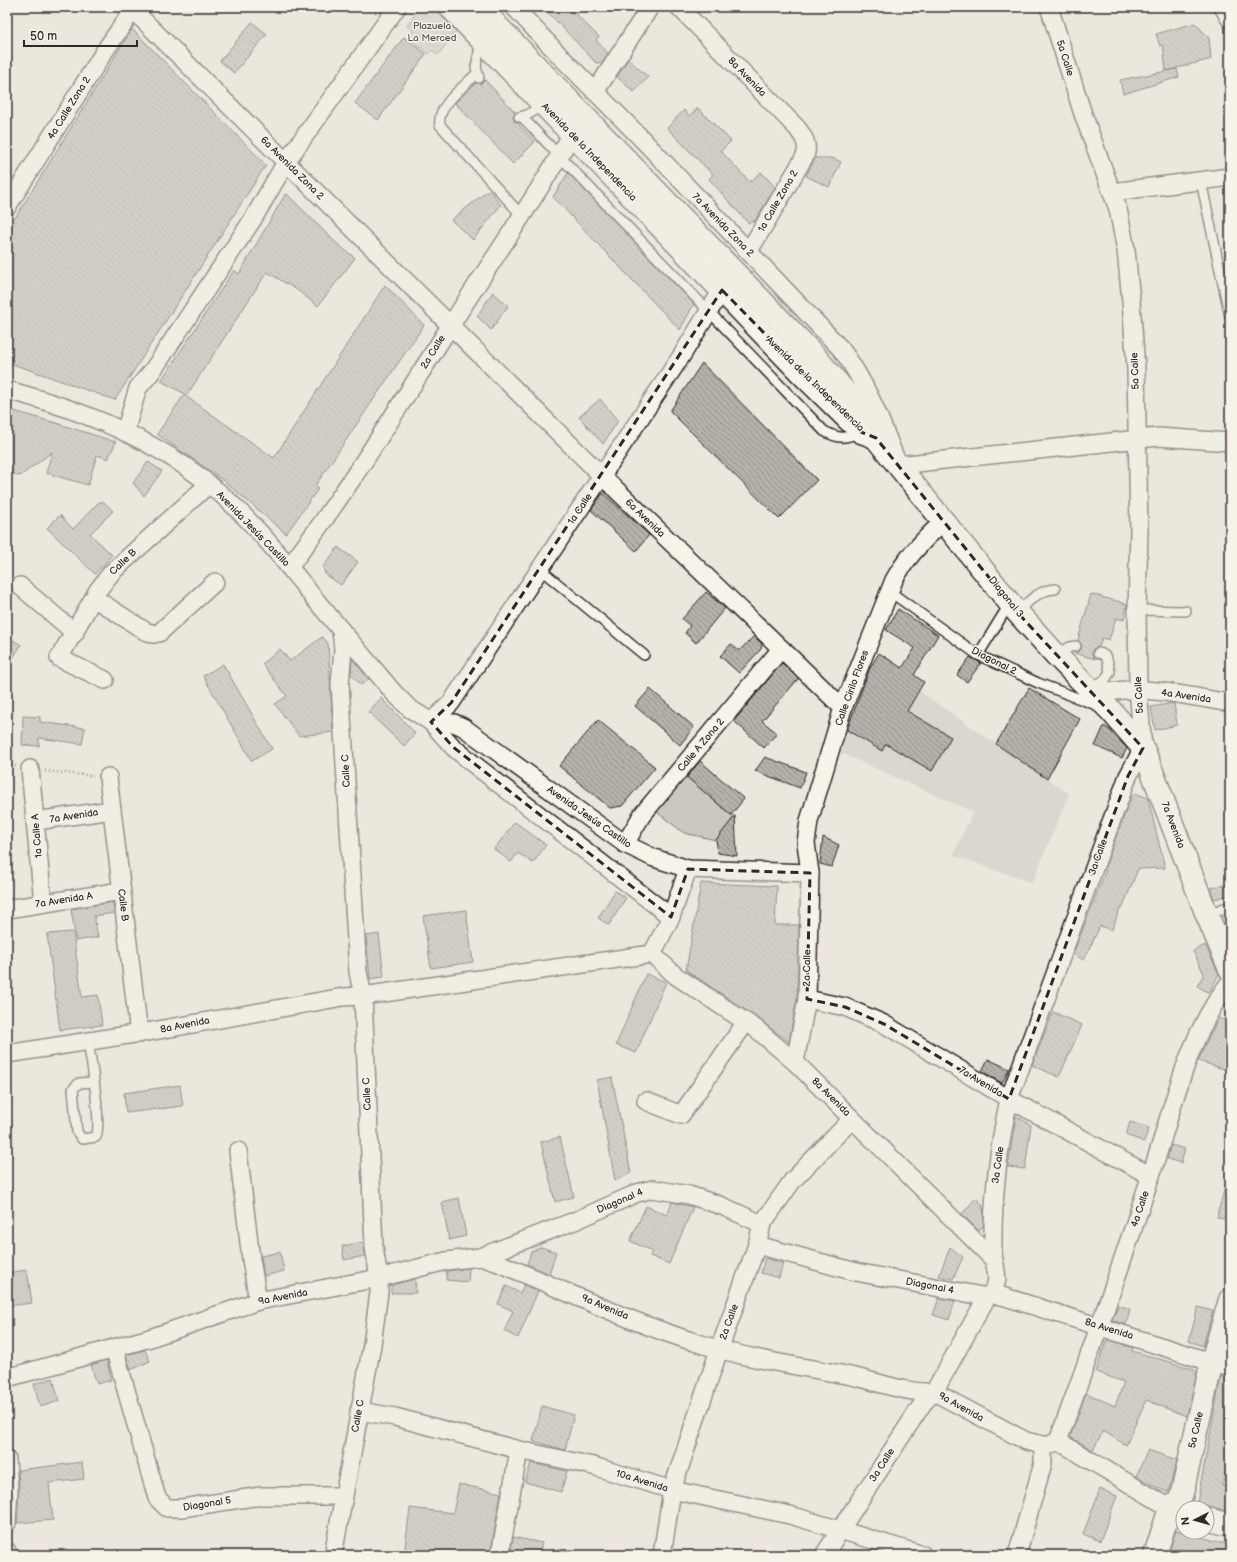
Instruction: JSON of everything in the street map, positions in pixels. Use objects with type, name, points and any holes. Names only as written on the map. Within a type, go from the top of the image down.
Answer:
[{"type":"main road","name":"Avenida de la Independencia","points":[[450,7],[802,374],[869,435]]},
{"type":"main road","name":"Avenida de la Independencia","points":[[479,7],[813,354],[870,421],[869,435]]},
{"type":"main road","name":"Diagonal 3","points":[[869,435],[898,465],[1014,607],[1056,655],[1111,711],[1143,748]]},
{"type":"main road","name":"7a Avenida","points":[[1143,748],[1220,910],[1230,969]]},
{"type":"main road","name":"5a Calle","points":[[1180,1500],[1221,1365],[1230,1300]]},
{"type":"main road","name":"5a Calle","points":[[1155,1555],[1175,1512]]},
{"type":"main road","points":[[1215,1521],[1230,1525]]},
{"type":"street","points":[[125,432],[138,388],[157,363],[245,232],[286,162],[397,7]]},
{"type":"street","name":"7a Avenida Zona 2","points":[[514,7],[749,251],[841,350],[856,370],[875,404],[898,465]]},
{"type":"street","points":[[595,92],[650,7]]},
{"type":"street","name":"8a Avenida","points":[[679,7],[797,128],[805,141],[807,151]]},
{"type":"street","name":"5a Calle","points":[[1049,7],[1083,114],[1118,209],[1126,250],[1132,301],[1137,440],[1139,529],[1137,610],[1138,689],[1143,748]]},
{"type":"street","points":[[1223,7],[1230,19]]},
{"type":"street","name":"6a Avenida Zona 2","points":[[130,8],[450,326]]},
{"type":"street","name":"4a Calle Zona 2","points":[[7,207],[130,8]]},
{"type":"street","name":"2a Calle","points":[[289,567],[345,491],[450,326],[523,217],[572,134]]},
{"type":"street","name":"1a Calle Zona 2","points":[[749,251],[807,151]]},
{"type":"street","points":[[1112,192],[1230,177]]},
{"type":"street","name":"1a Calle","points":[[431,722],[451,703],[602,476],[722,290]]},
{"type":"street","name":"6a Avenida","points":[[450,326],[602,476],[843,708]]},
{"type":"street","name":"Avenida Jesús Castillo","points":[[7,390],[77,412],[125,432],[164,453],[209,484],[244,518],[289,567],[394,693],[409,708],[431,722],[441,736],[459,752],[671,917]]},
{"type":"street","points":[[898,465],[1171,436],[1230,442]]},
{"type":"street","name":"Calle B","points":[[105,680],[59,658],[75,633],[94,598],[112,572],[209,484]]},
{"type":"street","name":"Calle Cirilo Flores","points":[[810,873],[806,842],[809,821],[843,708],[889,591],[899,570],[930,533],[944,522]]},
{"type":"street","points":[[94,598],[145,631],[154,634],[159,633],[215,582]]},
{"type":"street","points":[[20,586],[75,633]]},
{"type":"street","name":"Calle C","points":[[332,1555],[372,1345],[379,1292],[379,1278],[374,1247],[362,996],[358,972],[340,684],[343,649],[341,630]]},
{"type":"street","name":"Calle A Zona 2","points":[[625,844],[642,815],[781,649]]},
{"type":"street","name":"4a Avenida","points":[[1092,692],[1138,689],[1230,702]]},
{"type":"street","name":"Avenida Jesús Castillo","points":[[431,722],[454,723],[463,727],[625,844],[654,858],[688,869],[810,873]]},
{"type":"street","name":"3a Calle","points":[[824,1555],[923,1403],[934,1392],[987,1297],[994,1290],[997,1284],[998,1276],[993,1259],[994,1187],[1002,1132],[1009,1099],[1128,776],[1143,748]]},
{"type":"street","name":"1a Calle A","points":[[30,769],[43,904]]},
{"type":"street","name":"Calle B","points":[[108,777],[139,1034]]},
{"type":"street","name":"7a Avenida","points":[[36,821],[112,810]]},
{"type":"street","points":[[652,954],[671,917],[688,869]]},
{"type":"street","name":"2a Calle","points":[[795,1062],[807,998],[810,873]]},
{"type":"street","name":"7a Avenida A","points":[[7,909],[121,891]]},
{"type":"street","name":"8a Avenida","points":[[7,1054],[139,1034],[343,997],[362,996],[652,954],[676,976],[746,1022],[795,1062],[993,1259]]},
{"type":"street","name":"4a Calle","points":[[1058,1441],[1100,1326],[1151,1176],[1187,1059],[1205,1019],[1230,982]]},
{"type":"street","name":"7a Avenida","points":[[807,998],[846,1007],[884,1024],[1009,1099],[1151,1176]]},
{"type":"street","points":[[646,1101],[681,1115],[746,1022]]},
{"type":"street","name":"2a Calle","points":[[662,1555],[672,1490],[719,1350],[757,1245],[762,1224],[793,1180],[852,1119]]},
{"type":"street","points":[[238,1151],[251,1259],[258,1301]]},
{"type":"street","name":"Diagonal 4","points":[[480,1257],[577,1220],[637,1193],[653,1189],[690,1195],[722,1206],[762,1224]]},
{"type":"street","name":"Diagonal 4","points":[[757,1245],[856,1272],[987,1297]]},
{"type":"street","name":"9a Avenida","points":[[7,1378],[114,1348],[258,1301],[379,1278],[446,1261],[480,1257],[496,1262],[661,1331],[719,1350],[769,1362],[847,1375],[919,1392],[934,1392],[1010,1433],[1040,1445]]},
{"type":"street","name":"8a Avenida","points":[[987,1297],[993,1295],[1002,1296],[1221,1365]]},
{"type":"street","name":"Diagonal 5","points":[[114,1348],[157,1498],[167,1508],[182,1508],[261,1496],[344,1496]]},
{"type":"street","name":"10a Avenida","points":[[359,1411],[395,1417],[519,1450],[593,1466],[672,1490],[790,1515],[923,1555]]},
{"type":"street","points":[[1040,1445],[1047,1446],[1058,1441],[1175,1509]]},
{"type":"street","points":[[1017,1555],[1042,1463],[1043,1451],[1040,1445]]},
{"type":"street","points":[[500,1555],[519,1450]]},
{"type":"street","points":[[7,1460],[9,1489],[7,1523]]},
{"type":"street","points":[[7,1550],[7,1555]]},
{"type":"lane","points":[[482,41],[477,59],[478,76],[442,108],[440,114],[440,125],[523,217]]},
{"type":"lane","points":[[544,105],[521,117],[560,155],[824,431],[842,438],[869,435]]},
{"type":"lane","points":[[1201,181],[1230,317]]},
{"type":"lane","points":[[540,569],[644,655]]},
{"type":"lane","points":[[978,655],[1014,607],[1037,594],[1055,589]]},
{"type":"lane","name":"Diagonal 2","points":[[889,591],[978,655],[1038,683],[1111,711]]},
{"type":"lane","points":[[1137,610],[1186,611]]},
{"type":"lane","points":[[1056,655],[1070,646],[1076,646]]},
{"type":"lane","points":[[1092,692],[1105,680],[1110,672],[1107,659],[1102,653],[1098,653]]},
{"type":"lane","points":[[1220,910],[1230,918]]},
{"type":"lane","points":[[88,1042],[94,1082],[98,1133],[92,1139],[82,1139],[77,1132],[73,1089],[79,1083],[94,1082]]},
{"type":"path","points":[[7,764],[30,769],[84,776],[108,777]]},
{"type":"highlighted area","points":[[722,290],[861,432],[876,438],[1017,612],[1143,748],[1128,776],[1009,1099],[884,1024],[845,1007],[807,999],[810,873],[688,869],[671,917],[453,747],[431,722],[451,703]]},
{"type":"shaded area","points":[[919,691],[1069,794],[1032,883],[953,855],[973,812],[841,753],[847,730],[882,751]]},
{"type":"green space","name":"Plazuela La Merced","points":[[420,7],[433,7],[456,31],[438,55],[432,50],[428,54],[408,37],[413,31],[407,26]]},
{"type":"green space","points":[[684,775],[731,815],[735,816],[716,840],[684,833],[654,810]]},
{"type":"building","points":[[543,7],[569,7],[599,37],[596,40],[608,53],[603,62],[596,63]]},
{"type":"building","points":[[252,22],[267,34],[234,73],[220,61]]},
{"type":"building","points":[[1195,23],[1209,38],[1211,59],[1166,71],[1163,45],[1160,46],[1156,34]]},
{"type":"building","points":[[132,29],[266,165],[115,400],[7,362],[7,231]]},
{"type":"building","points":[[404,37],[426,54],[378,120],[355,103]]},
{"type":"building","points":[[628,59],[648,77],[634,92],[617,77]]},
{"type":"building","points":[[1177,69],[1179,77],[1123,94],[1120,80]]},
{"type":"building","points":[[485,80],[515,112],[513,116],[514,121],[519,123],[519,125],[535,142],[513,164],[455,103],[476,83],[481,84]]},
{"type":"building","points":[[698,108],[731,141],[721,151],[741,173],[750,182],[761,172],[775,187],[755,221],[748,223],[709,179],[713,175],[667,128],[684,110],[689,116]]},
{"type":"building","points":[[815,158],[832,158],[841,162],[829,187],[806,176]]},
{"type":"building","points":[[568,173],[694,304],[680,330],[553,197]]},
{"type":"building","points":[[489,190],[501,205],[473,240],[451,220]]},
{"type":"building","points":[[286,193],[335,242],[355,258],[318,306],[297,290],[267,272],[187,395],[161,381],[234,270],[239,274]]},
{"type":"building","points":[[385,285],[424,325],[315,486],[318,489],[286,534],[223,480],[157,434],[184,395],[274,458]]},
{"type":"building","points":[[493,292],[508,306],[491,330],[477,316]]},
{"type":"building","points":[[702,363],[817,480],[779,519],[670,411]]},
{"type":"building","points":[[600,399],[618,421],[603,444],[579,417]]},
{"type":"building","points":[[7,409],[116,442],[108,459],[97,455],[88,485],[46,473],[52,452],[20,476],[7,472]]},
{"type":"building","points":[[148,462],[162,471],[144,496],[133,483]]},
{"type":"building","points":[[603,493],[649,535],[636,551],[591,510]]},
{"type":"building","points":[[99,502],[104,502],[113,511],[90,534],[112,555],[95,574],[47,528],[60,515],[73,529]]},
{"type":"building","points":[[338,547],[358,562],[341,585],[325,574],[323,567]]},
{"type":"building","points":[[706,592],[725,608],[696,643],[685,633],[690,626],[682,619]]},
{"type":"building","points":[[1091,594],[1127,604],[1124,620],[1116,618],[1109,640],[1102,638],[1099,647],[1093,649],[1092,654],[1095,659],[1074,653],[1082,648],[1081,643],[1078,640]]},
{"type":"building","points":[[898,609],[938,635],[914,675],[924,682],[907,711],[951,737],[932,771],[886,744],[882,751],[847,730],[870,668],[879,653],[902,668],[915,648],[886,630]]},
{"type":"building","points":[[7,636],[21,645],[7,668]]},
{"type":"building","points":[[754,636],[762,644],[761,649],[739,673],[720,656],[731,644],[739,651]]},
{"type":"building","points":[[322,637],[328,643],[333,732],[299,736],[275,704],[287,696],[262,664],[280,649],[290,661]]},
{"type":"building","points":[[970,657],[981,663],[967,682],[957,675]]},
{"type":"building","points":[[352,659],[369,679],[361,685],[351,674]]},
{"type":"building","points":[[782,663],[798,679],[762,721],[777,733],[764,748],[734,721]]},
{"type":"building","points":[[223,664],[272,749],[252,761],[203,676]]},
{"type":"building","points":[[1029,688],[1080,719],[1047,779],[996,744]]},
{"type":"building","points":[[650,689],[694,727],[680,745],[635,706]]},
{"type":"building","points":[[381,698],[415,733],[404,746],[368,712]]},
{"type":"building","points":[[1174,703],[1177,725],[1155,730],[1151,707]]},
{"type":"building","points":[[23,716],[40,717],[40,722],[85,728],[82,744],[39,738],[39,746],[22,745]]},
{"type":"building","points":[[598,720],[655,767],[622,806],[610,808],[559,766]]},
{"type":"building","points":[[1104,726],[1110,730],[1127,748],[1122,758],[1095,746]]},
{"type":"building","points":[[765,757],[806,772],[800,788],[755,771]]},
{"type":"building","points":[[700,761],[744,799],[731,815],[687,777]]},
{"type":"building","points":[[1135,793],[1148,798],[1165,868],[1138,869],[1122,909],[1120,908],[1112,930],[1100,926],[1084,960],[1073,954],[1106,870],[1104,870],[1131,797]]},
{"type":"building","points":[[735,816],[737,856],[718,853],[716,840]]},
{"type":"building","points":[[515,822],[546,845],[533,863],[518,853],[511,862],[494,849]]},
{"type":"building","points":[[823,837],[839,845],[832,867],[820,864]]},
{"type":"building","points":[[701,883],[777,886],[775,925],[799,925],[797,998],[789,1042],[760,1020],[686,970]]},
{"type":"building","points":[[1230,884],[1230,895],[1214,899],[1210,888]]},
{"type":"building","points":[[615,891],[626,898],[609,925],[598,918]]},
{"type":"building","points":[[113,902],[114,913],[94,916],[98,937],[76,941],[71,909]]},
{"type":"building","points":[[466,910],[473,962],[431,968],[423,916]]},
{"type":"building","points":[[73,932],[82,997],[98,995],[102,1025],[60,1030],[47,934]]},
{"type":"building","points":[[379,934],[384,977],[370,979],[366,936]]},
{"type":"building","points":[[1205,945],[1219,974],[1209,993],[1197,986],[1204,974],[1193,951]]},
{"type":"building","points":[[646,974],[666,982],[636,1053],[616,1045]]},
{"type":"building","points":[[1053,1012],[1082,1025],[1059,1077],[1032,1065]]},
{"type":"building","points":[[1218,1018],[1230,1022],[1230,1071],[1198,1061]]},
{"type":"building","points":[[988,1059],[1009,1069],[1002,1083],[982,1071]]},
{"type":"building","points":[[612,1077],[631,1173],[615,1181],[597,1080]]},
{"type":"building","points":[[180,1085],[183,1106],[126,1113],[124,1093]]},
{"type":"building","points":[[1016,1116],[1031,1125],[1025,1169],[1008,1167]]},
{"type":"building","points":[[1130,1122],[1149,1128],[1144,1142],[1126,1135]]},
{"type":"building","points":[[560,1137],[574,1197],[555,1202],[541,1142]]},
{"type":"building","points":[[1171,1145],[1185,1149],[1181,1163],[1167,1159]]},
{"type":"building","points":[[1226,1183],[1230,1184],[1230,1221],[1217,1217]]},
{"type":"building","points":[[459,1198],[466,1236],[449,1240],[442,1202]]},
{"type":"building","points":[[976,1198],[982,1204],[984,1214],[983,1226],[979,1231],[962,1214]]},
{"type":"building","points":[[672,1202],[693,1207],[669,1264],[650,1256],[652,1251],[630,1241],[646,1206],[667,1215]]},
{"type":"building","points":[[364,1242],[365,1256],[344,1260],[342,1246]]},
{"type":"building","points":[[541,1247],[556,1252],[549,1274],[527,1264],[531,1252]]},
{"type":"building","points":[[950,1247],[963,1257],[953,1279],[939,1276]]},
{"type":"building","points":[[280,1252],[284,1271],[264,1276],[261,1256]]},
{"type":"building","points":[[765,1258],[783,1263],[779,1278],[761,1273]]},
{"type":"building","points":[[469,1268],[468,1282],[446,1280],[447,1271]]},
{"type":"building","points":[[27,1270],[32,1303],[7,1306],[7,1273]]},
{"type":"building","points":[[415,1279],[416,1293],[391,1293],[391,1285]]},
{"type":"building","points":[[524,1285],[538,1291],[518,1338],[504,1331],[513,1311],[498,1304],[506,1286],[520,1293]]},
{"type":"building","points":[[939,1298],[955,1301],[949,1320],[933,1315]]},
{"type":"building","points":[[1118,1305],[1130,1309],[1126,1325],[1112,1320]]},
{"type":"building","points":[[1198,1307],[1213,1311],[1203,1346],[1189,1341]]},
{"type":"building","points":[[1110,1340],[1133,1348],[1132,1351],[1194,1369],[1197,1373],[1187,1416],[1146,1400],[1126,1445],[1103,1431],[1093,1450],[1070,1437],[1086,1393],[1115,1406],[1124,1382],[1096,1372],[1106,1341]]},
{"type":"building","points":[[145,1350],[150,1361],[131,1370],[126,1355]]},
{"type":"building","points":[[107,1360],[111,1380],[97,1384],[91,1365]]},
{"type":"building","points":[[1221,1376],[1230,1378],[1230,1456],[1222,1486],[1230,1488],[1230,1512],[1215,1508],[1215,1500],[1198,1500]]},
{"type":"building","points":[[53,1378],[59,1401],[40,1407],[34,1384]]},
{"type":"building","points":[[542,1406],[574,1415],[565,1450],[533,1441]]},
{"type":"building","points":[[1148,1450],[1177,1460],[1168,1493],[1136,1476]]},
{"type":"building","points":[[82,1462],[84,1479],[49,1483],[53,1520],[17,1523],[19,1489],[18,1470]]},
{"type":"building","points":[[531,1463],[567,1471],[561,1492],[525,1482]]},
{"type":"building","points":[[459,1484],[501,1493],[490,1555],[404,1555],[410,1508],[453,1513]]},
{"type":"building","points":[[1100,1489],[1117,1496],[1100,1541],[1083,1534]]},
{"type":"building","points":[[1175,1533],[1175,1540],[1212,1540],[1230,1545],[1230,1555],[1168,1555]]},
{"type":"building","points":[[513,1537],[542,1543],[539,1555],[510,1555]]}]
